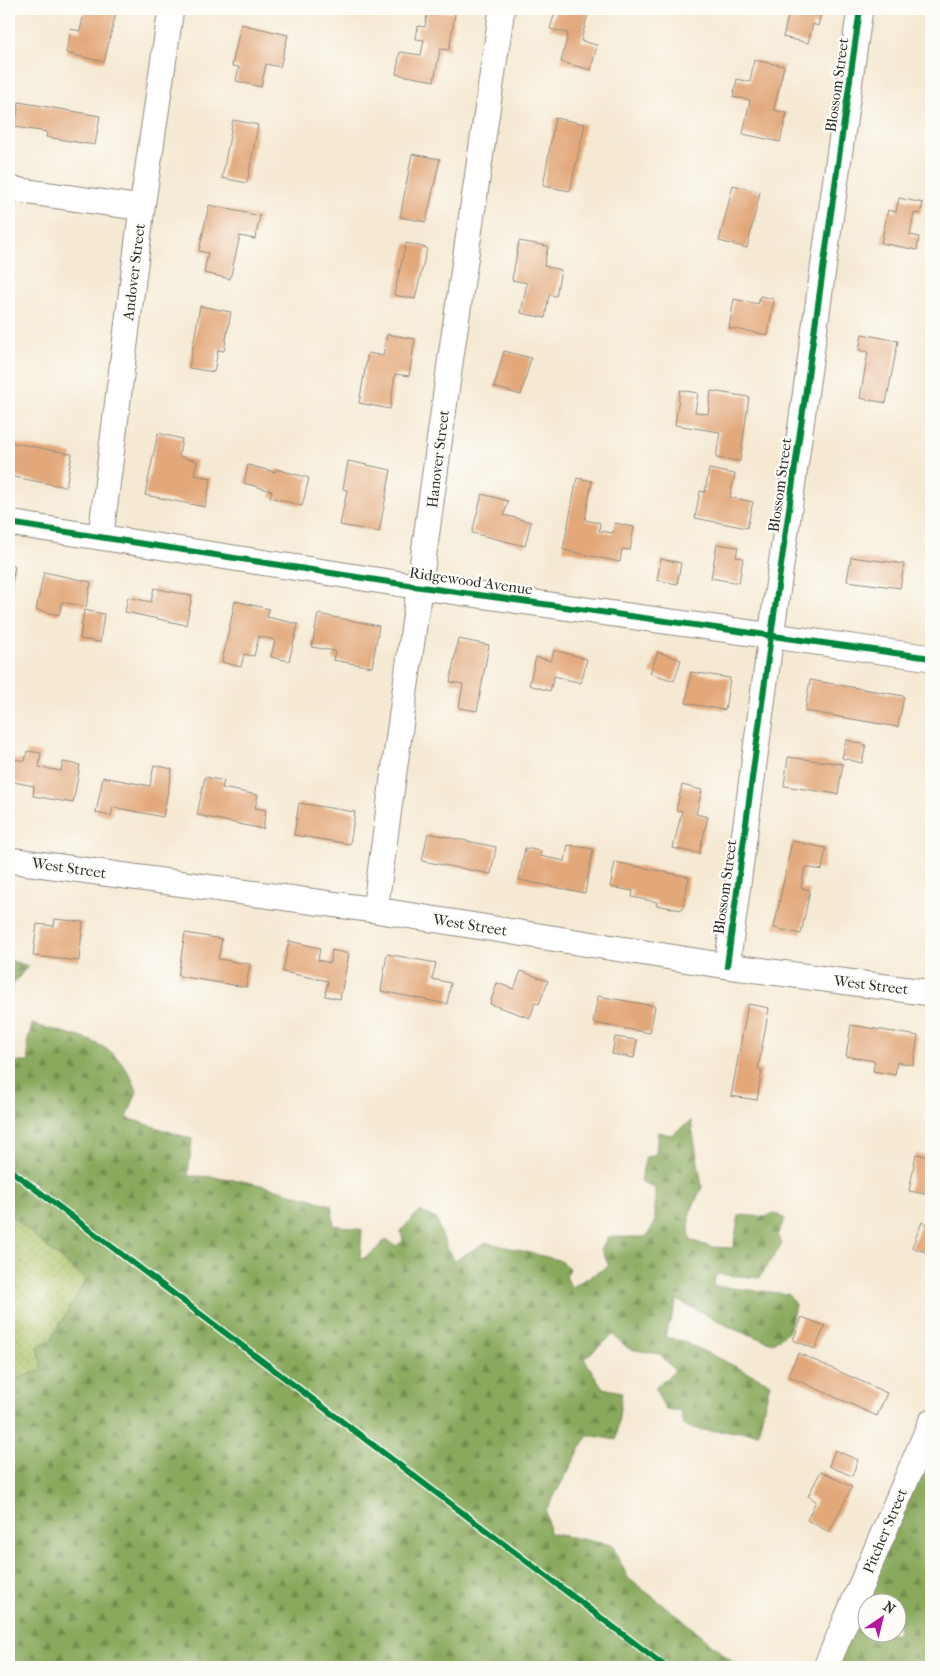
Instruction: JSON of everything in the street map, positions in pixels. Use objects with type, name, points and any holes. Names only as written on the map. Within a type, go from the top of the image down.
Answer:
[{"type":"street","name":"Andover Street","points":[[101,535],[142,208],[171,9]]},
{"type":"street","name":"Hanover Street","points":[[375,910],[421,587],[451,356],[502,9]]},
{"type":"street","name":"Blossom Street","points":[[727,966],[771,636],[860,9]]},
{"type":"street","points":[[9,189],[142,208]]},
{"type":"street","name":"Ridgewood Avenue","points":[[9,523],[101,535],[421,587],[931,658]]},
{"type":"street","name":"West Street","points":[[9,860],[375,910],[727,966],[931,993]]},
{"type":"street","name":"Pitcher Street","points":[[826,1667],[931,1422]]},
{"type":"green space","points":[[9,960],[28,966],[12,985],[9,1013]]},
{"type":"green space","points":[[32,1024],[81,1037],[108,1050],[119,1060],[129,1073],[137,1091],[127,1118],[192,1139],[188,1176],[206,1176],[242,1181],[278,1189],[331,1205],[334,1225],[362,1230],[360,1260],[371,1254],[386,1239],[396,1246],[403,1241],[401,1231],[419,1211],[437,1219],[442,1236],[454,1261],[486,1242],[559,1260],[570,1269],[566,1276],[571,1287],[609,1266],[601,1249],[608,1237],[646,1237],[655,1223],[655,1188],[640,1181],[646,1157],[656,1154],[658,1132],[671,1135],[691,1121],[702,1187],[689,1215],[690,1240],[711,1247],[733,1248],[739,1215],[765,1217],[774,1213],[785,1219],[777,1235],[782,1244],[759,1278],[716,1274],[713,1286],[788,1294],[795,1305],[789,1331],[773,1343],[736,1330],[677,1300],[665,1337],[682,1341],[770,1383],[758,1433],[710,1431],[683,1425],[681,1411],[665,1409],[655,1388],[675,1371],[660,1354],[629,1349],[613,1335],[584,1359],[603,1388],[622,1392],[616,1440],[588,1435],[546,1511],[549,1533],[612,1545],[628,1578],[739,1667],[9,1667],[9,1382],[42,1370],[38,1346],[50,1341],[86,1280],[9,1214],[9,1062],[29,1062],[27,1044]]},
{"type":"green space","points":[[9,1214],[86,1280],[50,1341],[42,1370],[9,1382]]},
{"type":"green space","points":[[931,1441],[931,1667],[834,1667],[858,1611],[858,1644],[908,1644],[908,1594],[865,1594]]},
{"type":"building","points":[[85,9],[117,9],[104,62],[66,53],[71,29],[80,31]]},
{"type":"building","points":[[428,9],[455,13],[449,50],[440,49],[434,81],[396,74],[400,52],[421,55],[424,40],[416,39],[418,26],[425,27]]},
{"type":"building","points":[[556,9],[589,9],[581,41],[597,45],[591,70],[561,62],[568,33],[550,29]]},
{"type":"building","points":[[790,9],[822,9],[818,26],[813,24],[808,43],[783,37]]},
{"type":"building","points":[[241,24],[288,35],[280,67],[266,64],[261,87],[236,81],[239,67],[232,66]]},
{"type":"building","points":[[754,60],[784,66],[774,110],[787,113],[780,142],[743,134],[750,100],[733,97],[737,79],[750,82]]},
{"type":"building","points":[[19,102],[100,116],[95,145],[46,137],[47,132],[15,127]]},
{"type":"building","points":[[555,118],[585,124],[570,191],[543,186]]},
{"type":"building","points":[[233,120],[258,125],[247,183],[222,178]]},
{"type":"building","points":[[412,154],[440,159],[426,222],[400,217]]},
{"type":"building","points":[[733,185],[760,192],[747,248],[719,241]]},
{"type":"building","points":[[899,198],[923,203],[920,214],[914,213],[910,235],[919,237],[917,250],[881,243],[888,210],[896,212]]},
{"type":"building","points":[[209,205],[260,216],[255,239],[240,236],[230,279],[204,273],[208,253],[199,251]]},
{"type":"building","points":[[519,241],[548,246],[544,266],[561,270],[556,296],[549,295],[545,318],[521,313],[527,283],[512,280]]},
{"type":"building","points":[[406,243],[427,248],[415,299],[394,295]]},
{"type":"building","points":[[760,296],[774,299],[768,335],[729,328],[734,299],[758,304]]},
{"type":"building","points":[[200,306],[231,312],[224,351],[218,350],[214,372],[189,368]]},
{"type":"building","points":[[387,334],[415,339],[409,376],[395,374],[390,409],[359,403],[368,353],[383,356]]},
{"type":"building","points":[[862,334],[898,341],[886,403],[860,398],[868,352],[859,350]]},
{"type":"building","points":[[504,351],[531,358],[521,395],[494,387]]},
{"type":"building","points":[[680,390],[698,393],[695,412],[708,414],[711,391],[749,397],[740,461],[716,458],[720,432],[675,425]]},
{"type":"building","points":[[158,433],[182,439],[179,456],[197,461],[194,475],[211,478],[205,507],[145,495]]},
{"type":"building","points":[[9,442],[72,454],[66,487],[9,476]]},
{"type":"building","points":[[348,461],[391,470],[379,532],[340,525],[347,490],[343,489]]},
{"type":"building","points":[[248,465],[275,472],[276,469],[309,478],[302,506],[270,497],[272,491],[244,483]]},
{"type":"building","points":[[709,469],[735,474],[730,497],[753,502],[747,528],[695,518],[700,491],[705,492]]},
{"type":"building","points":[[577,478],[592,481],[585,520],[600,523],[599,531],[613,533],[615,523],[634,527],[630,550],[622,549],[620,562],[563,550]]},
{"type":"building","points":[[482,494],[508,501],[504,515],[531,522],[525,546],[472,533]]},
{"type":"building","points":[[717,544],[738,547],[736,557],[743,558],[739,583],[711,578]]},
{"type":"building","points":[[851,557],[904,564],[900,588],[847,581]]},
{"type":"building","points":[[661,559],[681,563],[677,584],[657,580]]},
{"type":"building","points":[[9,565],[15,566],[10,593],[9,593]]},
{"type":"building","points":[[44,572],[91,582],[86,607],[62,602],[59,615],[36,610]]},
{"type":"building","points":[[154,588],[192,596],[186,625],[125,612],[128,597],[151,602]]},
{"type":"building","points":[[235,601],[269,609],[267,617],[298,624],[289,661],[271,657],[275,640],[259,636],[254,656],[244,654],[241,667],[222,662]]},
{"type":"building","points":[[84,610],[104,614],[100,642],[80,639]]},
{"type":"building","points":[[318,614],[379,626],[372,667],[333,660],[335,651],[312,647]]},
{"type":"building","points":[[458,639],[489,645],[477,711],[459,708],[463,684],[450,682]]},
{"type":"building","points":[[554,650],[587,659],[581,683],[554,676],[550,691],[529,685],[536,657],[551,661]]},
{"type":"building","points":[[658,652],[681,660],[674,681],[650,673]]},
{"type":"building","points":[[691,672],[730,678],[725,710],[686,703]]},
{"type":"building","points":[[810,680],[904,696],[898,727],[805,711]]},
{"type":"building","points":[[846,740],[866,745],[862,763],[842,758]]},
{"type":"building","points":[[27,751],[41,753],[39,767],[61,771],[63,762],[80,765],[73,803],[33,796],[34,786],[9,781],[9,758],[25,761]]},
{"type":"building","points":[[788,757],[843,764],[838,794],[784,786]]},
{"type":"building","points":[[154,765],[172,769],[163,817],[113,807],[111,816],[96,813],[103,777],[150,786]]},
{"type":"building","points":[[205,777],[224,781],[222,788],[258,795],[255,808],[266,810],[263,829],[197,815]]},
{"type":"building","points":[[682,785],[702,790],[696,814],[708,817],[699,854],[673,848],[682,811],[676,810]]},
{"type":"building","points":[[299,803],[355,812],[350,844],[294,835]]},
{"type":"building","points":[[428,833],[496,847],[491,874],[422,861]]},
{"type":"building","points":[[792,841],[826,848],[822,870],[805,867],[801,888],[810,890],[801,934],[774,928]]},
{"type":"building","points":[[568,845],[593,849],[585,893],[519,880],[525,848],[541,851],[540,856],[565,861]]},
{"type":"building","points":[[615,862],[689,877],[682,910],[656,905],[657,902],[632,897],[633,891],[610,887]]},
{"type":"building","points":[[55,919],[83,922],[79,961],[33,956],[37,924],[54,926]]},
{"type":"building","points":[[185,933],[222,939],[218,959],[250,964],[246,987],[178,976]]},
{"type":"building","points":[[289,941],[320,948],[318,960],[330,963],[332,950],[349,954],[340,999],[325,996],[328,981],[283,972]]},
{"type":"building","points":[[387,954],[436,963],[432,979],[451,983],[447,1004],[381,991]]},
{"type":"building","points":[[521,971],[548,981],[539,1004],[535,1003],[530,1018],[490,1004],[497,983],[514,989]]},
{"type":"building","points":[[598,996],[655,1006],[650,1033],[593,1023]]},
{"type":"building","points":[[748,1004],[769,1008],[758,1069],[762,1070],[757,1100],[731,1096]]},
{"type":"building","points":[[851,1025],[918,1036],[913,1065],[897,1062],[895,1075],[873,1071],[875,1061],[846,1056]]},
{"type":"building","points":[[615,1037],[637,1040],[634,1058],[612,1054]]},
{"type":"building","points":[[916,1154],[931,1157],[931,1195],[909,1191]]},
{"type":"building","points":[[922,1222],[931,1226],[931,1254],[912,1247]]},
{"type":"building","points":[[802,1317],[825,1326],[815,1349],[793,1340]]},
{"type":"building","points":[[798,1353],[887,1393],[877,1416],[788,1376]]},
{"type":"building","points":[[835,1450],[858,1460],[852,1476],[829,1466]]},
{"type":"building","points":[[821,1471],[852,1487],[829,1532],[807,1520],[816,1501],[808,1496]]},
{"type":"cycle path","points":[[727,966],[771,636],[860,9]]},
{"type":"cycle path","points":[[9,523],[421,587],[931,658]]},
{"type":"cycle path","points":[[9,1169],[666,1667]]}]
